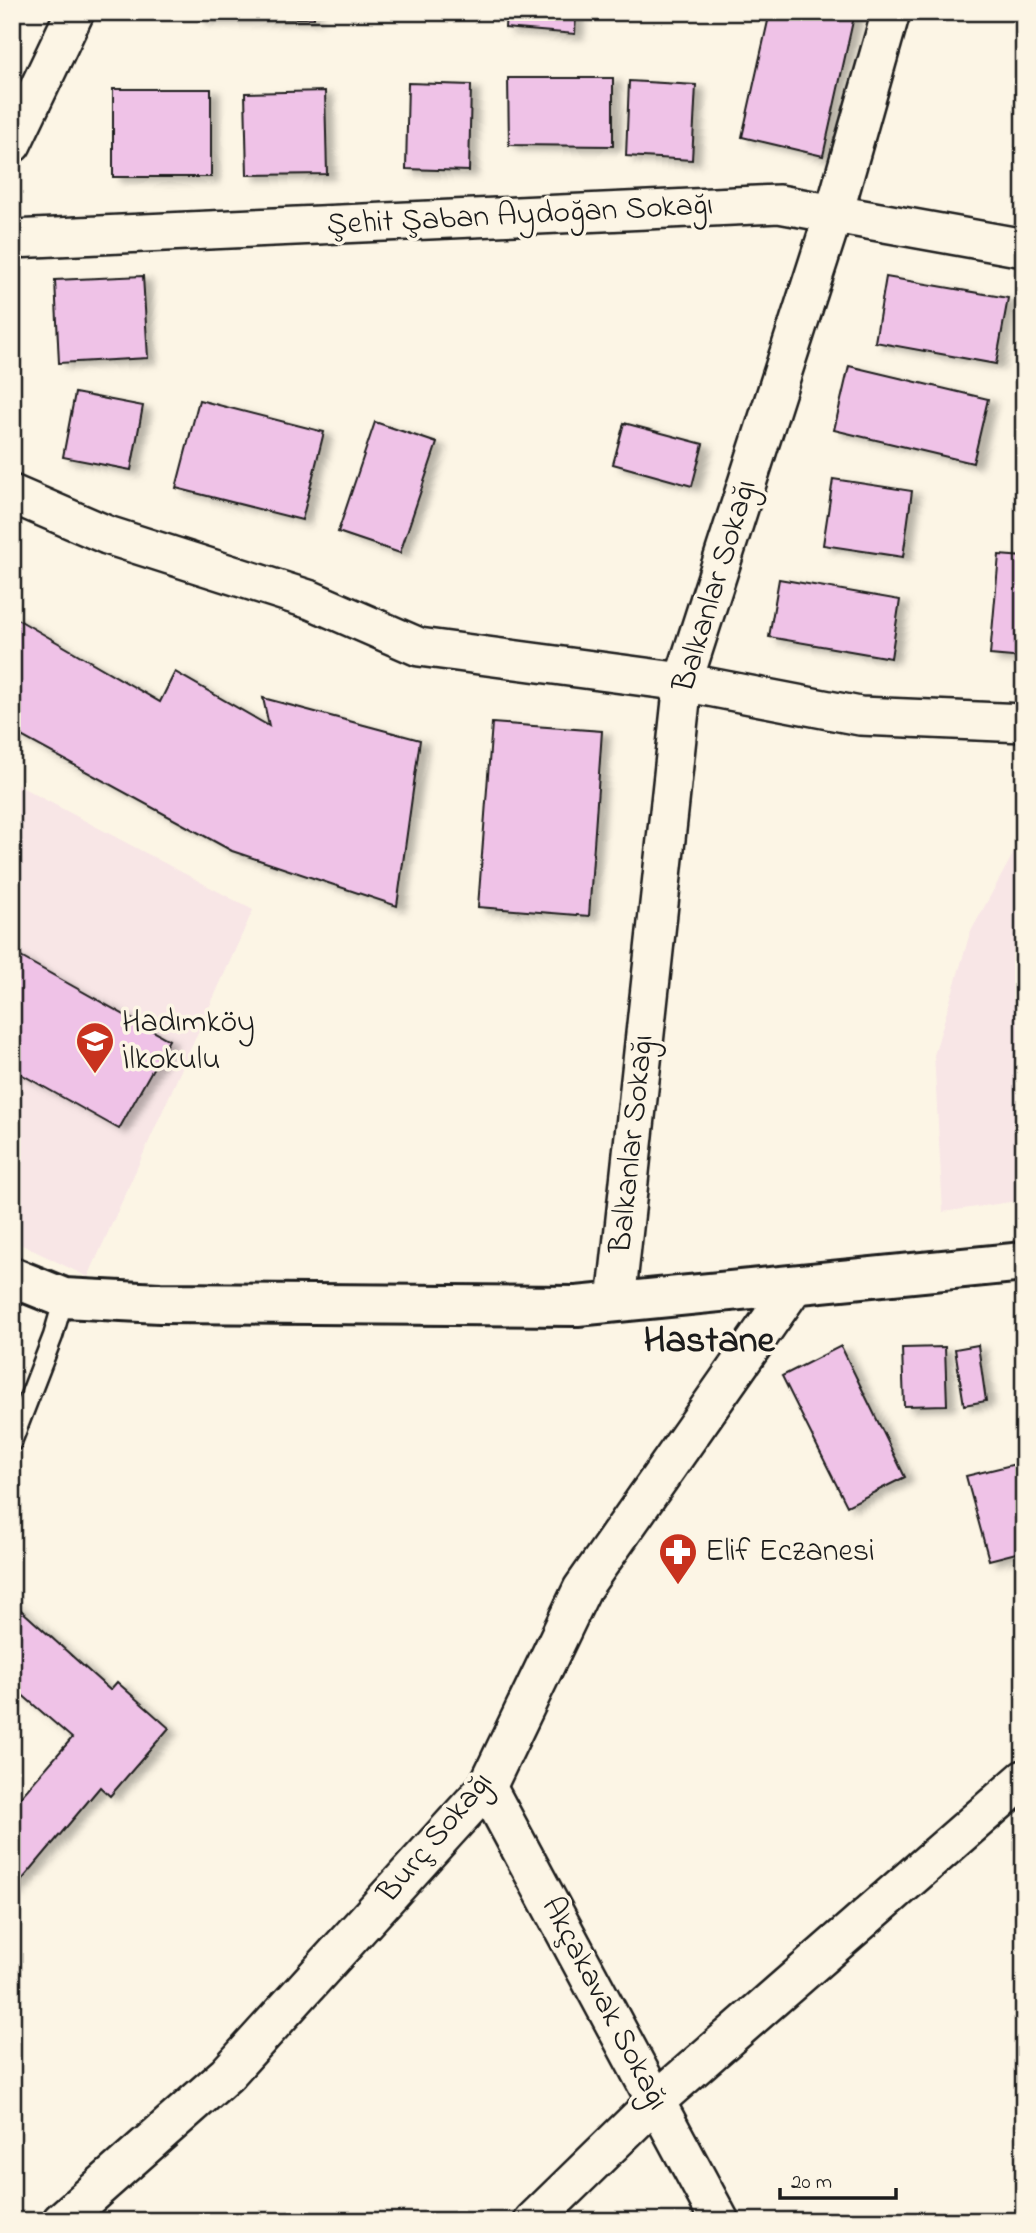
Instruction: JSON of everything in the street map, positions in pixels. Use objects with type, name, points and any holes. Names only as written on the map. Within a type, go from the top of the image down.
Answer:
[{"type":"street","points":[[12,144],[75,12]]},
{"type":"street","name":"Balkanlar Sokağı","points":[[616,1302],[683,682],[834,213],[891,12]]},
{"type":"street","name":"Şehit Şaban Aydoğan Sokağı","points":[[12,239],[779,204],[1024,248]]},
{"type":"street","points":[[12,494],[107,535],[311,600],[419,647],[683,682],[860,716],[1024,723]]},
{"type":"street","points":[[12,1277],[64,1298],[216,1303],[577,1306],[1024,1262]]},
{"type":"street","name":"Burç Sokağı","points":[[61,2221],[227,2074],[487,1787],[582,1589],[795,1285]]},
{"type":"street","points":[[533,2221],[656,2101],[1024,1779]]},
{"type":"street","name":"Akçakavak Sokağı","points":[[487,1787],[720,2221]]},
{"type":"lane","points":[[12,1442],[53,1336],[64,1298]]},
{"type":"shaded area","name":"Hadımköy İlkokulu","points":[[12,782],[253,910],[88,1277],[12,1240]]},
{"type":"shaded area","points":[[1024,834],[1024,1200],[943,1212],[934,1055],[970,933]]},
{"type":"building","points":[[199,12],[314,12],[314,18],[199,19]]},
{"type":"building","points":[[506,12],[576,12],[575,34],[505,28]]},
{"type":"building","points":[[770,12],[855,12],[823,156],[742,137]]},
{"type":"building","points":[[508,78],[613,78],[613,146],[509,145]]},
{"type":"building","points":[[629,81],[696,85],[692,160],[626,156]]},
{"type":"building","points":[[408,83],[471,85],[469,171],[406,169]]},
{"type":"building","points":[[113,89],[211,89],[211,177],[113,177]]},
{"type":"building","points":[[325,91],[327,174],[247,175],[245,93]]},
{"type":"building","points":[[143,276],[148,358],[59,363],[55,280]]},
{"type":"building","points":[[886,277],[1008,298],[996,364],[875,342]]},
{"type":"building","points":[[849,366],[988,399],[973,463],[834,430]]},
{"type":"building","points":[[75,393],[143,406],[131,470],[63,457]]},
{"type":"building","points":[[199,400],[324,432],[302,520],[176,488]]},
{"type":"building","points":[[375,422],[437,443],[400,553],[338,532]]},
{"type":"building","points":[[624,423],[703,444],[692,486],[613,464]]},
{"type":"building","points":[[833,479],[912,491],[903,557],[823,545]]},
{"type":"building","points":[[999,555],[1024,557],[1024,658],[990,655]]},
{"type":"building","points":[[779,579],[900,600],[891,658],[769,637]]},
{"type":"building","points":[[12,616],[160,702],[175,672],[269,726],[263,698],[420,740],[397,906],[232,851],[12,731]]},
{"type":"building","points":[[492,723],[602,731],[589,916],[478,907]]},
{"type":"building","points":[[12,952],[169,1040],[119,1129],[12,1069]]},
{"type":"building","points":[[978,1345],[986,1401],[964,1405],[955,1349]]},
{"type":"building","points":[[841,1346],[905,1477],[847,1506],[782,1376]]},
{"type":"building","points":[[945,1347],[947,1405],[904,1406],[902,1348]]},
{"type":"building","points":[[1024,1462],[1024,1551],[989,1560],[966,1476]]},
{"type":"building","points":[[12,1602],[110,1690],[117,1682],[169,1728],[110,1796],[100,1787],[12,1892],[12,1807],[72,1738],[12,1686]]},
{"type":"place","name":"Hadımköy İlkokulu","points":[[95,1075]]},
{"type":"place","name":"Elif Eczanesi","points":[[678,1586]]},
{"type":"district","name":"Hastane","points":[[709,1342]]}]
